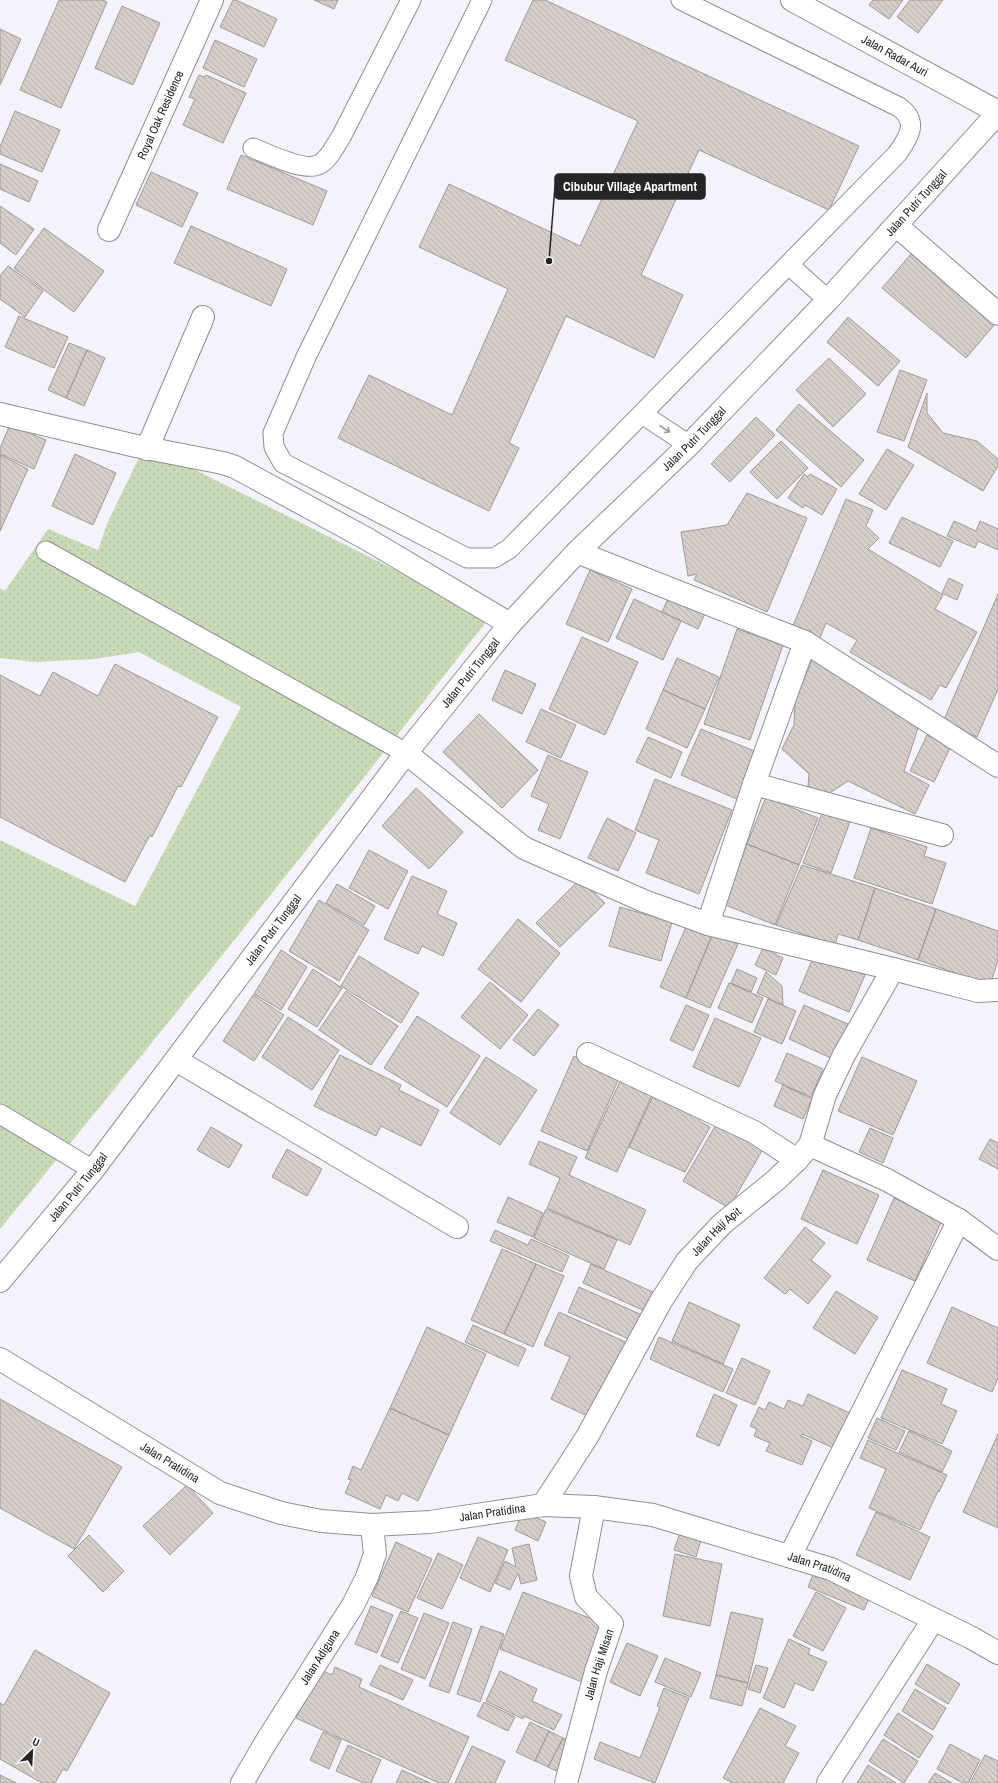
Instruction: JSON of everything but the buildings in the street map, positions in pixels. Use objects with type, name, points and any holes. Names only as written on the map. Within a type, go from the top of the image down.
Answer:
[{"type":"street","name":"Royal Oak Residence","points":[[109,230],[212,0]]},
{"type":"street","name":"Jalan Radar Auri","points":[[792,0],[998,112]]},
{"type":"street","name":"Jalan Putri Tunggal","points":[[0,1281],[94,1170],[406,753],[510,624],[577,552],[689,445],[828,300],[897,226],[998,112]]},
{"type":"street","points":[[897,226],[998,314]]},
{"type":"street","points":[[147,449],[203,317]]},
{"type":"street","points":[[0,414],[147,449],[223,463],[235,467],[367,539],[510,624]]},
{"type":"street","points":[[577,552],[805,642],[998,766]]},
{"type":"street","points":[[708,924],[754,784],[805,642]]},
{"type":"street","points":[[406,753],[524,848],[644,901],[708,924],[978,991],[998,990]]},
{"type":"street","points":[[754,784],[942,835]]},
{"type":"street","name":"Jalan Haji Apit","points":[[543,1504],[586,1437],[661,1301],[698,1247],[722,1224],[776,1180],[803,1153],[844,1055],[893,969]]},
{"type":"street","points":[[588,1054],[754,1132],[803,1153],[888,1180],[959,1220],[998,1250]]},
{"type":"street","points":[[176,1060],[457,1227]]},
{"type":"street","points":[[790,1556],[959,1220]]},
{"type":"street","name":"Jalan Pratidina","points":[[0,1359],[220,1494],[280,1513],[321,1521],[372,1525],[430,1522],[543,1504],[594,1507],[653,1515],[831,1569],[972,1638],[998,1653]]},
{"type":"street","name":"Jalan Haji Misan","points":[[566,1783],[596,1671],[612,1624],[586,1597],[581,1576],[594,1507]]},
{"type":"street","name":"Jalan Adiguna","points":[[242,1783],[266,1742],[353,1605],[364,1584],[375,1554],[372,1525]]},
{"type":"street","points":[[828,1783],[933,1620]]},
{"type":"lane","points":[[253,148],[301,166],[313,167],[321,164],[328,157],[341,137],[411,0]]},
{"type":"lane","points":[[482,0],[306,357],[273,433],[274,447],[283,462],[467,558],[494,558],[509,549],[897,154],[907,139],[910,129],[910,120],[904,111],[681,0]]},
{"type":"lane","points":[[789,265],[828,300]]},
{"type":"lane","points":[[642,414],[689,445]]},
{"type":"lane","points":[[46,551],[406,753]]},
{"type":"lane","points":[[0,1114],[94,1170]]},
{"type":"green space","points":[[145,445],[490,617],[247,924],[0,1229],[0,840],[135,906],[241,707],[139,652],[94,659],[34,662],[0,658],[0,588],[5,591],[48,529],[98,550],[107,524]]},
{"type":"place","name":"Cibubur Village Apartment","points":[[549,261]]}]
